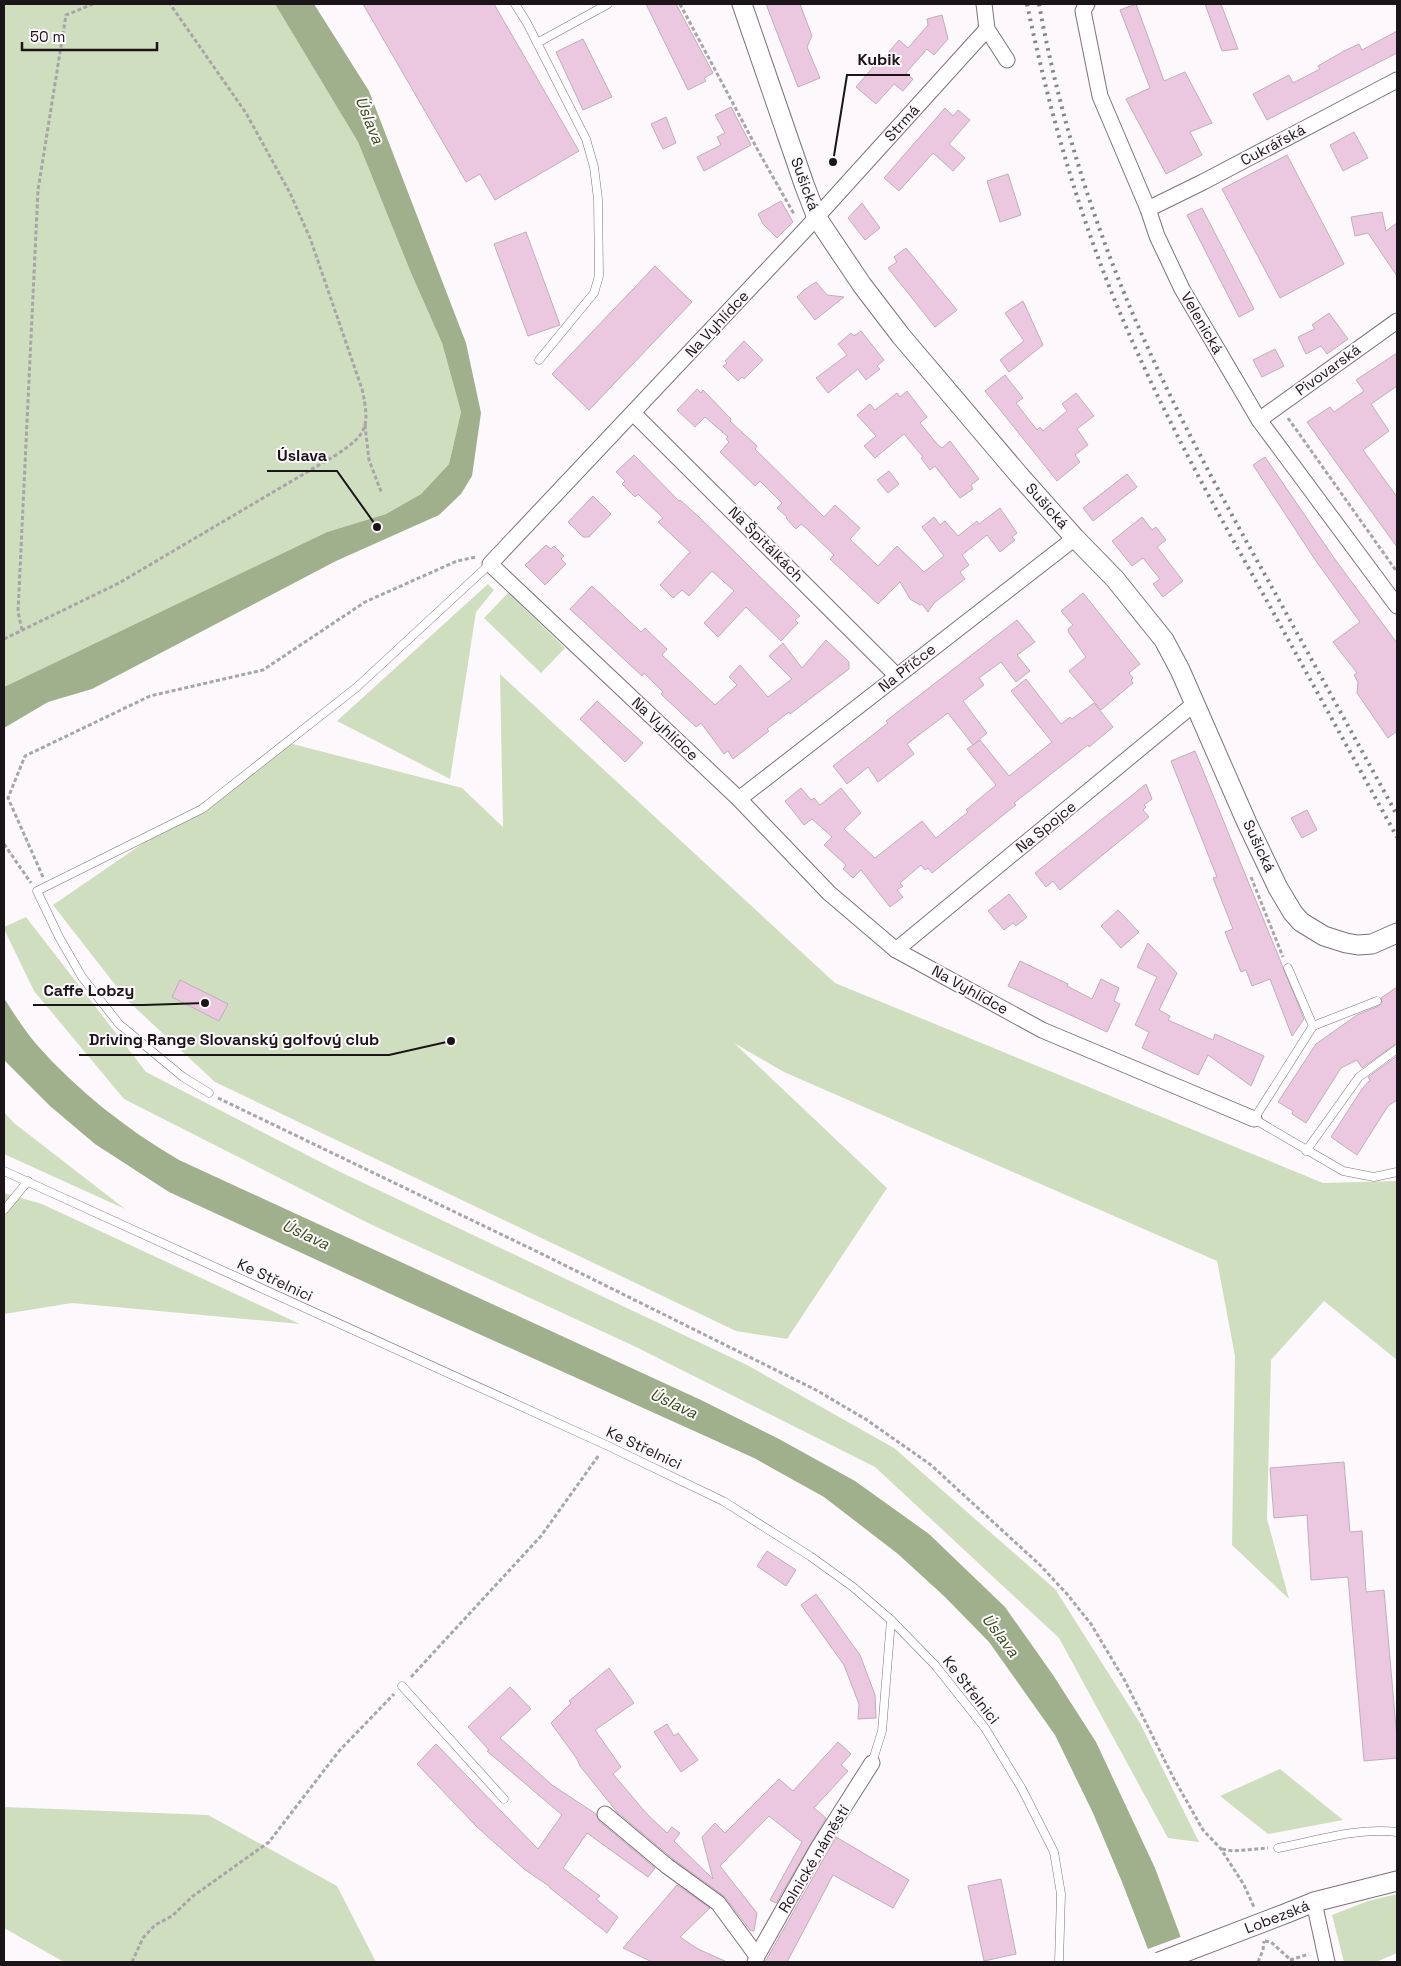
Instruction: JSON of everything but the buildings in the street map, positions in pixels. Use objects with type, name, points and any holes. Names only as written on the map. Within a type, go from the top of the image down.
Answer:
[{"type":"street","name":"Sušická","points":[[742,4],[817,218],[862,285],[901,336],[1075,538],[1115,579],[1164,640],[1180,670],[1278,888],[1293,913],[1301,922],[1324,936],[1346,943],[1358,945],[1372,944],[1397,934]]},
{"type":"street","points":[[984,4],[987,29],[1007,60]]},
{"type":"street","name":"Velenická","points":[[1086,4],[1083,10],[1100,96],[1148,209],[1157,236],[1182,289],[1259,420],[1397,605]]},
{"type":"street","name":"Strmá","points":[[817,218],[987,29]]},
{"type":"street","name":"Cukrářská","points":[[1148,209],[1397,80]]},
{"type":"street","name":"Na Vyhlídce","points":[[817,218],[495,559],[739,799],[829,893],[896,950],[1042,1030],[1254,1119]]},
{"type":"street","name":"Pivovarská","points":[[1259,420],[1397,321]]},
{"type":"street","name":"Na Špitálkách","points":[[633,413],[897,676]]},
{"type":"street","name":"Na Příčce","points":[[739,799],[1075,538]]},
{"type":"street","name":"Na Spojce","points":[[896,950],[1194,704]]},
{"type":"street","name":"Rolnické náměstí","points":[[605,1814],[667,1866],[718,1904],[756,1959],[818,1848],[872,1763]]},
{"type":"street","name":"Lobezská","points":[[1159,1962],[1314,1902],[1397,1881]]},
{"type":"street","points":[[1314,1902],[1327,1962]]},
{"type":"lane","points":[[515,4],[586,139],[594,167],[598,198],[599,276],[594,294],[539,360]]},
{"type":"lane","points":[[537,43],[608,4]]},
{"type":"lane","points":[[209,1093],[183,1077],[119,1024],[82,977],[59,937],[37,891],[202,809],[358,687],[495,559]]},
{"type":"lane","points":[[1288,968],[1313,1026]]},
{"type":"lane","points":[[1377,1001],[1313,1026],[1254,1119],[1343,1171],[1374,1177],[1397,1172]]},
{"type":"lane","points":[[1306,1150],[1359,1077],[1397,1049]]},
{"type":"lane","name":"Ke Střelnici","points":[[4,1170],[723,1500],[810,1556],[853,1587],[890,1620],[935,1665],[985,1728],[1022,1789],[1054,1852],[1062,1894],[1059,1962]]},
{"type":"lane","points":[[4,1210],[28,1182]]},
{"type":"lane","points":[[872,1763],[882,1731],[890,1620]]},
{"type":"lane","points":[[402,1686],[504,1799]]},
{"type":"lane","points":[[1278,1848],[1356,1833],[1397,1832]]},
{"type":"path","points":[[22,630],[18,612],[38,190],[66,15],[93,4]]},
{"type":"path","points":[[170,4],[246,113],[290,193],[310,238],[362,389],[367,414],[365,425],[369,460],[382,494]]},
{"type":"path","points":[[680,4],[804,232]]},
{"type":"path","points":[[1279,406],[1397,572]]},
{"type":"path","points":[[4,639],[119,583],[336,455],[352,444],[365,425]]},
{"type":"path","points":[[47,886],[6,799],[25,756],[150,696],[263,670],[365,602],[457,561],[495,559]]},
{"type":"path","points":[[4,844],[37,891]]},
{"type":"path","points":[[209,1093],[540,1253],[816,1390],[867,1420],[931,1464],[1040,1565],[1091,1624],[1125,1681],[1173,1777],[1203,1830],[1221,1849],[1244,1884],[1255,1910]]},
{"type":"path","points":[[132,1962],[143,1938],[155,1925],[172,1916],[193,1896],[269,1842],[339,1751],[541,1536],[606,1445]]},
{"type":"path","points":[[1221,1849],[1232,1851],[1278,1848]]},
{"type":"path","points":[[1258,1962],[1263,1950],[1264,1941],[1262,1933]]},
{"type":"path","points":[[1264,1941],[1271,1942],[1291,1961],[1309,1954],[1313,1949]]},
{"type":"shaded area","points":[[4,4],[275,4],[358,142],[411,273],[442,343],[461,412],[449,464],[421,494],[386,514],[327,532],[4,687]]},
{"type":"shaded area","points":[[488,584],[494,590],[476,612],[450,779],[337,721]]},
{"type":"shaded area","points":[[508,593],[565,648],[541,673],[484,618]]},
{"type":"shaded area","points":[[500,674],[835,983],[1323,1183],[1397,1181],[1397,1360],[1324,1301],[1271,1360],[1267,1519],[1289,1599],[1232,1545],[1235,1356],[1217,1261],[784,1072],[734,1043],[887,1188],[787,1339],[736,1331],[215,1082],[127,1000],[53,905],[289,743],[462,788],[503,827]]},
{"type":"shaded area","points":[[26,917],[146,1072],[334,1169],[747,1365],[894,1448],[1055,1589],[1140,1723],[1199,1842],[1168,1838],[1059,1638],[875,1467],[636,1347],[368,1223],[124,1099],[34,991],[4,929],[4,927]]},
{"type":"shaded area","points":[[4,1112],[14,1123],[125,1209],[4,1154]]},
{"type":"shaded area","points":[[4,1193],[42,1204],[300,1324],[72,1303],[4,1314]]},
{"type":"shaded area","points":[[1280,1769],[1343,1820],[1268,1834],[1220,1796]]},
{"type":"shaded area","points":[[4,1807],[208,1815],[337,1886],[376,1962],[64,1962],[4,1928]]},
{"type":"shaded area","points":[[1397,1894],[1397,1953],[1376,1962],[1344,1962],[1332,1915],[1368,1901]]},
{"type":"water","points":[[275,4],[314,4],[369,91],[466,343],[481,413],[472,476],[461,494],[439,515],[336,561],[92,689],[48,702],[4,728],[4,687],[327,532],[386,514],[421,494],[449,464],[461,412],[442,343],[411,273],[358,142]]},
{"type":"water","points":[[4,998],[33,1040],[69,1078],[103,1108],[179,1160],[701,1400],[779,1439],[855,1481],[929,1534],[1005,1607],[1053,1675],[1096,1742],[1155,1868],[1190,1962],[1153,1962],[1093,1813],[1055,1735],[989,1642],[945,1597],[898,1554],[824,1497],[754,1458],[169,1192],[95,1144],[50,1106],[4,1060]]},
{"type":"pier","points":[[1183,1936],[1192,1962],[1150,1962],[1145,1950]]},
{"type":"railway","points":[[1027,4],[1043,76],[1062,147],[1096,252],[1125,324],[1197,474],[1397,837]]},
{"type":"railway","points":[[1039,4],[1056,83],[1077,160],[1102,237],[1132,312],[1217,488],[1397,815]]},
{"type":"place","name":"Kubik","points":[[833,162]]},
{"type":"place","name":"Úslava","points":[[377,527]]},
{"type":"place","name":"Caffe Lobzy","points":[[205,1003]]},
{"type":"place","name":"Driving Range Slovanský golfový club","points":[[451,1041]]}]
